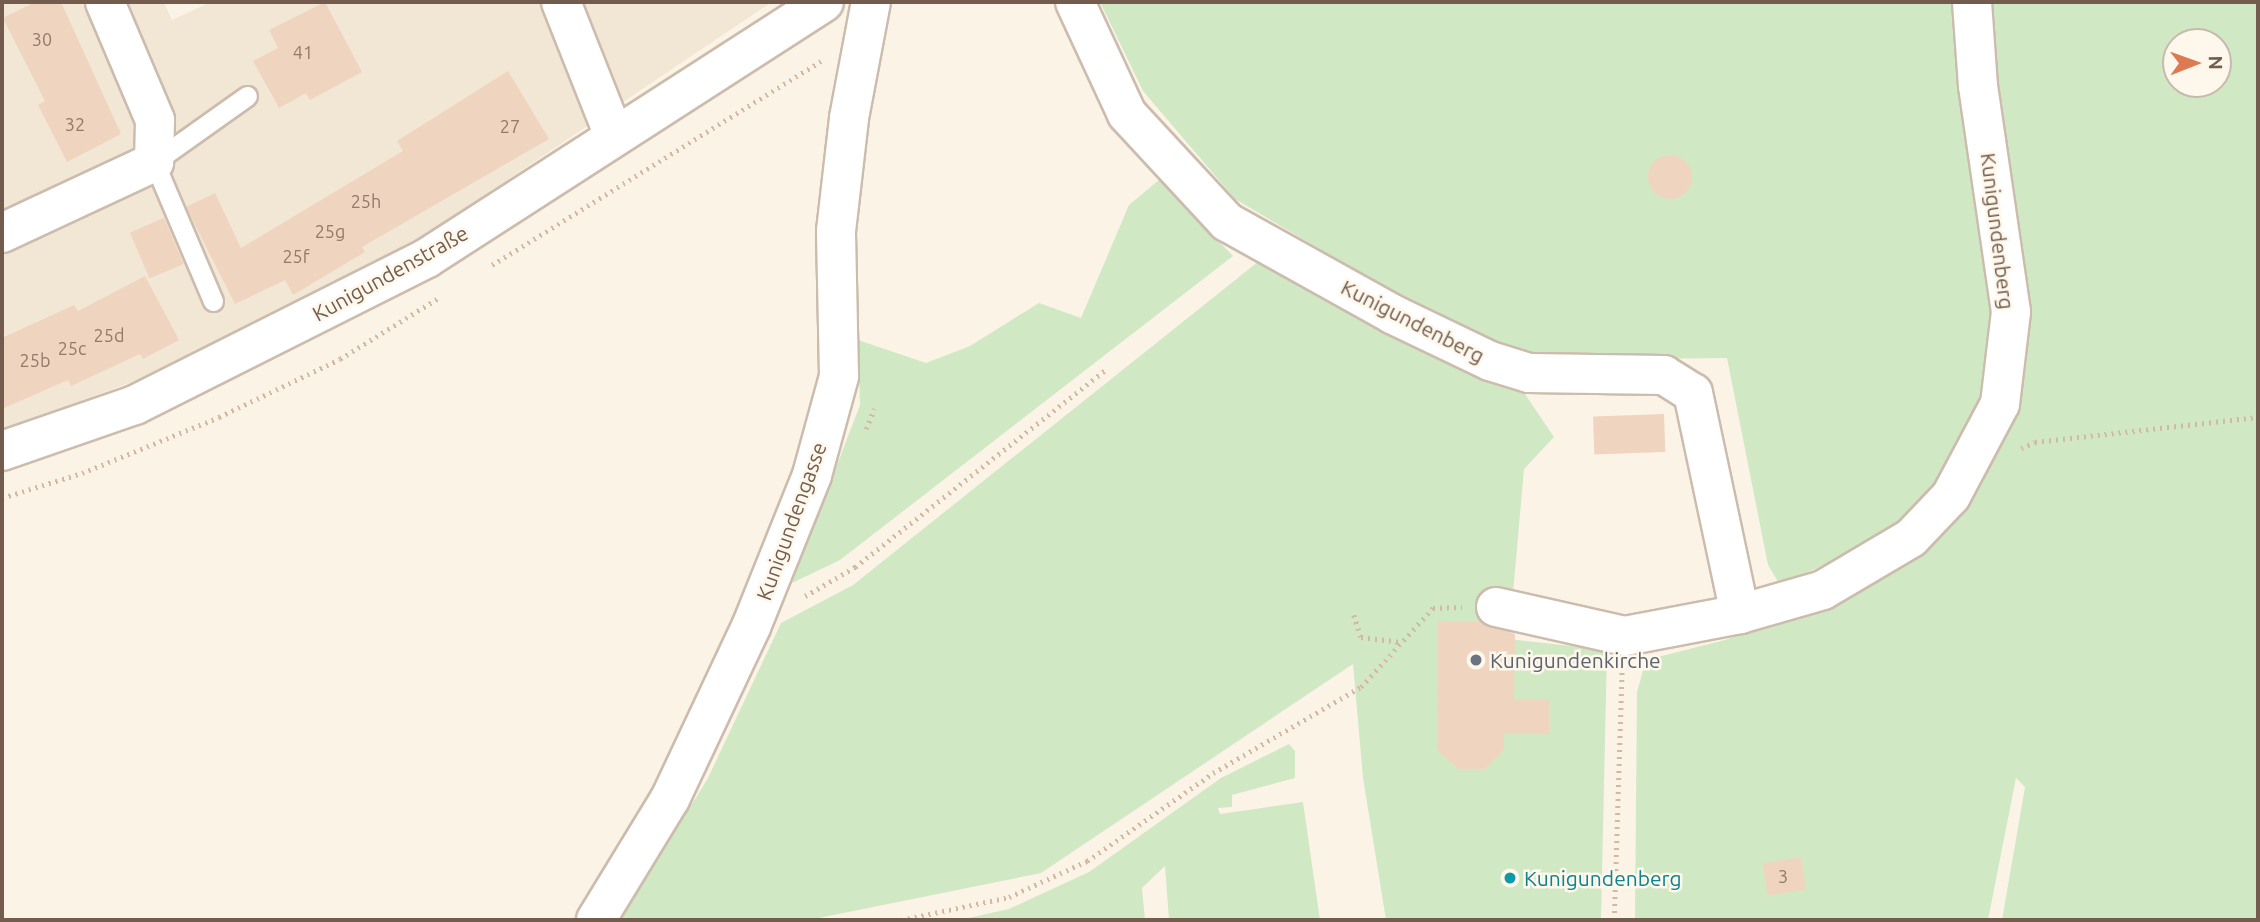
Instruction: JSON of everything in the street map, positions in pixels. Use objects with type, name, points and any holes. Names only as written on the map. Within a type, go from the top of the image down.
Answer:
[{"type":"street","points":[[2,233],[153,162],[155,120],[105,2]]},
{"type":"street","points":[[561,2],[614,136]]},
{"type":"street","name":"Kunigundenstraße","points":[[2,451],[135,405],[427,258],[824,2]]},
{"type":"street","name":"Kunigundengasse","points":[[597,920],[676,786],[751,627],[812,475],[839,376],[836,231],[849,118],[871,2]]},
{"type":"street","name":"Kunigundenberg","points":[[1075,2],[1127,114],[1227,222],[1392,314],[1490,360],[1529,373],[1664,375],[1693,393],[1740,614]]},
{"type":"street","name":"Kunigundenberg","points":[[1496,607],[1625,636],[1740,614],[1823,590],[1911,538],[1951,496],[2000,404],[2011,312],[1978,86],[1972,2]]},
{"type":"lane","points":[[213,301],[153,162],[247,96]]},
{"type":"path","points":[[819,74],[820,61]]},
{"type":"path","points":[[801,599],[855,567],[1105,370]]},
{"type":"path","points":[[1973,453],[2258,417]]},
{"type":"path","points":[[901,920],[1009,897],[1087,861],[1213,773],[1361,687],[1433,608],[1496,607]]},
{"type":"path","points":[[1354,615],[1360,637],[1402,642]]},
{"type":"path","points":[[1614,920],[1625,636]]},
{"type":"shaded area","points":[[2,2],[164,2],[172,20],[211,2],[772,2],[425,235],[164,370],[2,430]]},
{"type":"green space","points":[[1100,2],[1959,2],[1997,302],[1985,388],[1960,451],[1908,526],[1780,585],[1768,565],[1727,358],[1554,360],[1464,334],[1235,199],[1143,91]]},
{"type":"green space","points":[[1984,2],[2258,2],[2258,920],[2002,920],[2025,787],[2016,778],[1988,920],[1635,920],[1637,692],[1646,660],[1725,640],[1843,597],[2003,415]]},
{"type":"green space","points":[[1159,180],[1233,256],[840,560],[792,583],[860,405],[858,340],[926,363],[970,346],[1039,303],[1081,318],[1129,205]]},
{"type":"green space","points":[[1259,261],[1366,324],[1523,391],[1554,437],[1524,469],[1509,639],[1607,650],[1601,920],[1386,920],[1363,778],[1353,664],[1041,873],[809,920],[620,920],[708,778],[781,623],[853,585]]},
{"type":"green space","points":[[1289,744],[1295,751],[1295,778],[1232,795],[1232,807],[1218,808],[1220,814],[1303,802],[1320,920],[1169,920],[1165,866],[1142,888],[1145,920],[959,920],[1009,909],[1089,872],[1221,778]]},
{"type":"building","points":[[35,2],[61,2],[121,134],[67,162],[38,105],[45,101],[3,18]]},
{"type":"building","points":[[325,2],[362,72],[310,100],[306,93],[279,108],[253,61],[278,48],[269,30]]},
{"type":"building","points":[[508,71],[549,139],[362,247],[365,252],[293,295],[285,280],[235,304],[186,207],[215,193],[241,248],[403,151],[397,141]]},
{"type":"building","points":[[1670,155],[1679,156],[1686,161],[1691,168],[1691,186],[1686,193],[1679,198],[1670,199],[1661,198],[1654,193],[1649,186],[1648,177],[1649,168],[1654,161],[1661,156]]},
{"type":"building","points":[[164,218],[184,264],[149,278],[130,232]]},
{"type":"building","points":[[145,276],[179,340],[143,359],[140,354],[71,386],[68,380],[2,409],[2,338],[74,305],[78,311]]},
{"type":"building","points":[[1664,414],[1665,452],[1594,454],[1593,416]]},
{"type":"building","name":"Kunigundenkirche","points":[[1438,621],[1480,622],[1515,634],[1514,699],[1549,699],[1549,734],[1504,734],[1504,750],[1485,769],[1458,769],[1437,750]]},
{"type":"building","points":[[1801,857],[1806,890],[1768,896],[1762,863]]},
{"type":"place","name":"Kunigundenkirche","points":[[1476,660]]},
{"type":"place","name":"Kunigundenberg","points":[[1510,878]]}]
